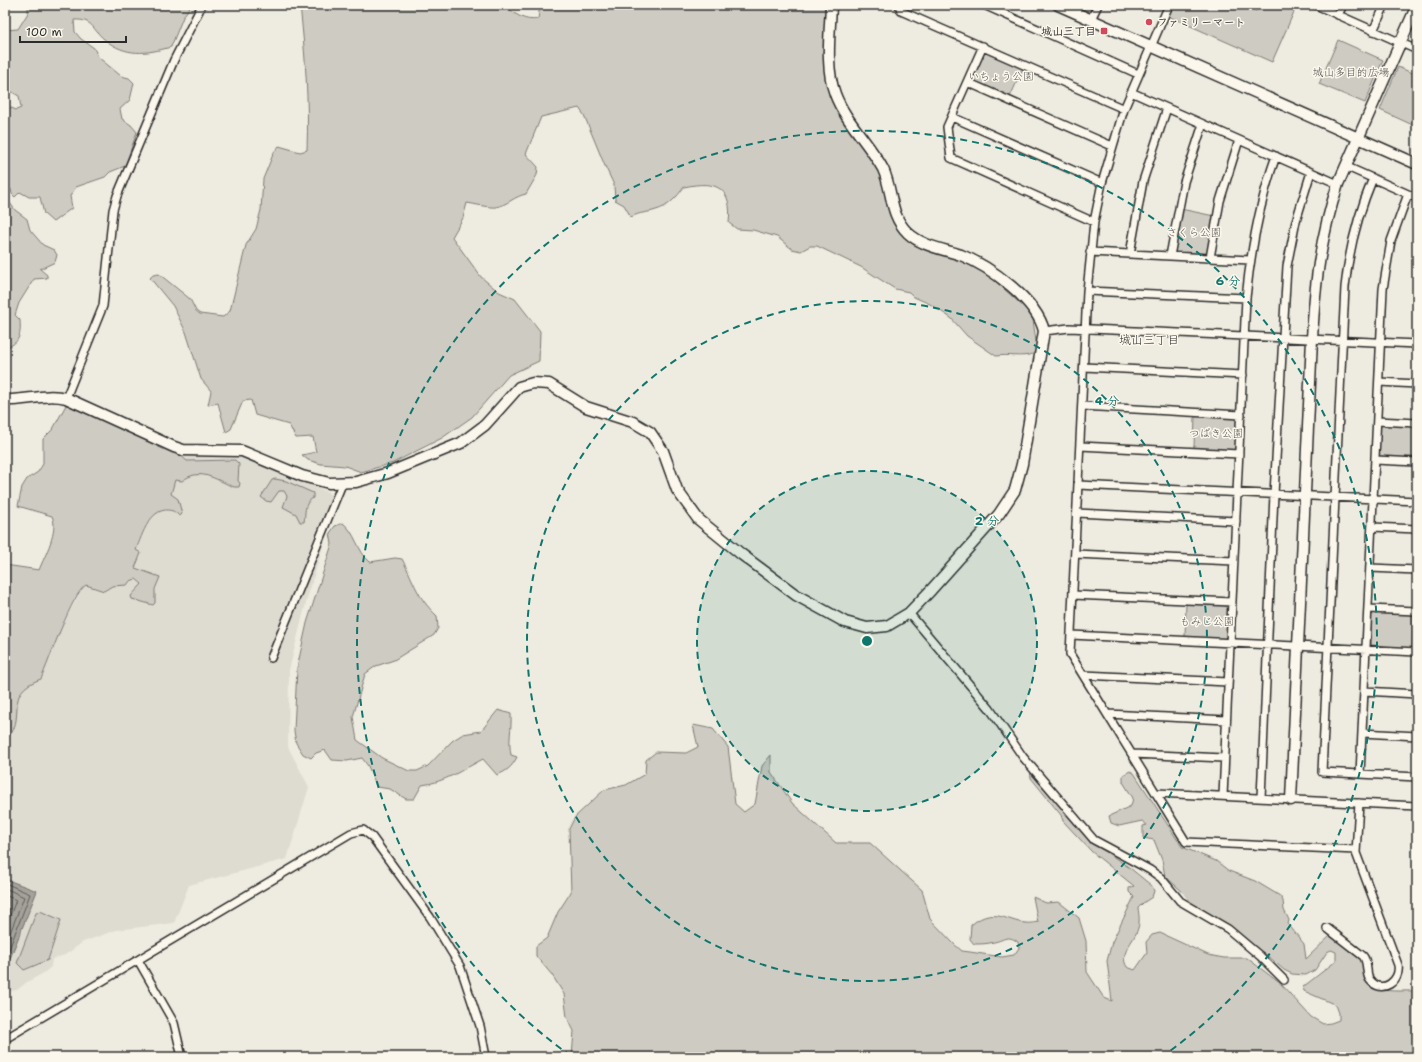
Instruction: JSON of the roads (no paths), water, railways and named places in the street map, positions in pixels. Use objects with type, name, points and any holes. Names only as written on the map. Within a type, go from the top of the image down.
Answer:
[{"type":"street","points":[[66,398],[103,306],[113,210],[117,196],[174,60],[202,5]]},
{"type":"street","points":[[5,400],[16,401],[49,396],[66,398],[183,450],[242,451],[302,476],[329,483],[342,484],[370,479],[388,473],[461,443],[485,425],[519,387],[533,383],[549,384],[586,407],[633,422],[650,432],[663,451],[677,490],[698,519],[741,554],[796,595],[846,622],[867,628],[887,626],[909,613],[999,514],[1015,490],[1022,464],[1044,331],[1042,324],[1027,302],[985,267],[961,255],[924,243],[908,232],[900,222],[891,201],[886,176],[883,169],[844,111],[834,90],[830,75],[831,5]]},
{"type":"street","points":[[899,5],[901,11],[1124,109]]},
{"type":"street","points":[[984,5],[1138,74]]},
{"type":"street","points":[[1058,5],[1417,164]]},
{"type":"street","points":[[1091,19],[1098,5]]},
{"type":"street","points":[[1169,5],[1124,109],[1102,183],[1094,222],[1090,252],[1070,654],[1186,842],[1356,850]]},
{"type":"street","points":[[1316,5],[1417,50]]},
{"type":"street","points":[[1338,15],[1342,5]]},
{"type":"street","points":[[1373,31],[1385,5]]},
{"type":"street","points":[[1291,800],[1312,339],[1317,267],[1330,210],[1338,184],[1417,5]]},
{"type":"street","points":[[983,46],[948,127],[951,158],[1094,222]]},
{"type":"street","points":[[967,82],[1112,146]]},
{"type":"street","points":[[1131,92],[1338,184]]},
{"type":"street","points":[[1130,254],[1143,182],[1167,108]]},
{"type":"street","points":[[952,117],[1102,183]]},
{"type":"street","points":[[1170,256],[1184,182],[1203,124]]},
{"type":"street","points":[[1210,258],[1220,201],[1239,140]]},
{"type":"street","points":[[1223,796],[1246,298],[1250,260],[1259,210],[1276,156]]},
{"type":"street","points":[[1346,166],[1417,198]]},
{"type":"street","points":[[1261,798],[1274,494],[1288,258],[1296,221],[1311,172]]},
{"type":"street","points":[[1373,178],[1365,198],[1351,246],[1345,287],[1322,772],[1417,777]]},
{"type":"street","points":[[1360,774],[1382,299],[1386,267],[1395,228],[1408,194]]},
{"type":"street","points":[[1090,252],[1250,260]]},
{"type":"street","points":[[1088,291],[1246,298]]},
{"type":"street","points":[[1044,331],[1068,328],[1086,328],[1417,344]]},
{"type":"street","points":[[1084,368],[1242,376]]},
{"type":"street","points":[[1379,382],[1417,384]]},
{"type":"street","points":[[1082,406],[1241,415]]},
{"type":"street","points":[[1377,421],[1417,423]]},
{"type":"street","points":[[1080,446],[1239,454]]},
{"type":"street","points":[[1375,460],[1417,462]]},
{"type":"street","points":[[271,658],[342,484]]},
{"type":"street","points":[[1078,485],[1417,501]]},
{"type":"street","points":[[1077,513],[1236,521]]},
{"type":"street","points":[[1372,527],[1417,529]]},
{"type":"street","points":[[1075,554],[1234,562]]},
{"type":"street","points":[[1370,568],[1417,570]]},
{"type":"street","points":[[1073,595],[1232,602]]},
{"type":"street","points":[[1368,609],[1417,611]]},
{"type":"street","points":[[909,613],[990,709],[1023,757],[1094,840],[1150,870],[1161,878],[1180,901],[1228,929],[1260,956],[1284,980]]},
{"type":"street","points":[[1071,635],[1417,652]]},
{"type":"street","points":[[1084,675],[1228,682]]},
{"type":"street","points":[[1364,691],[1417,694]]},
{"type":"street","points":[[1108,714],[1226,720]]},
{"type":"street","points":[[1362,733],[1417,736]]},
{"type":"street","points":[[1133,754],[1224,758]]},
{"type":"street","points":[[1157,793],[1417,806]]},
{"type":"street","points":[[1326,928],[1364,956],[1369,979],[1373,983],[1383,986],[1391,984],[1396,979],[1399,970],[1398,965],[1356,850],[1359,803]]},
{"type":"street","points":[[5,1039],[351,833],[363,830],[372,836],[426,911],[460,966],[480,1026],[486,1057]]},
{"type":"street","points":[[138,960],[174,1024],[182,1057]]},
{"type":"water","points":[[5,879],[37,891],[5,971]]},
{"type":"place","name":"ファミリーマート","points":[[1149,22]]},
{"type":"place","name":"城山三丁目","points":[[1104,31]]},
{"type":"district","name":"城山三丁目","points":[[1149,340]]},
{"type":"park label","name":"城山多目的広場","points":[[1351,72]]},
{"type":"park label","name":"いちょう公園","points":[[1001,76]]},
{"type":"park label","name":"さくら公園","points":[[1194,232]]},
{"type":"park label","name":"つばき公園","points":[[1216,433]]},
{"type":"park label","name":"もみじ公園","points":[[1207,621]]}]
